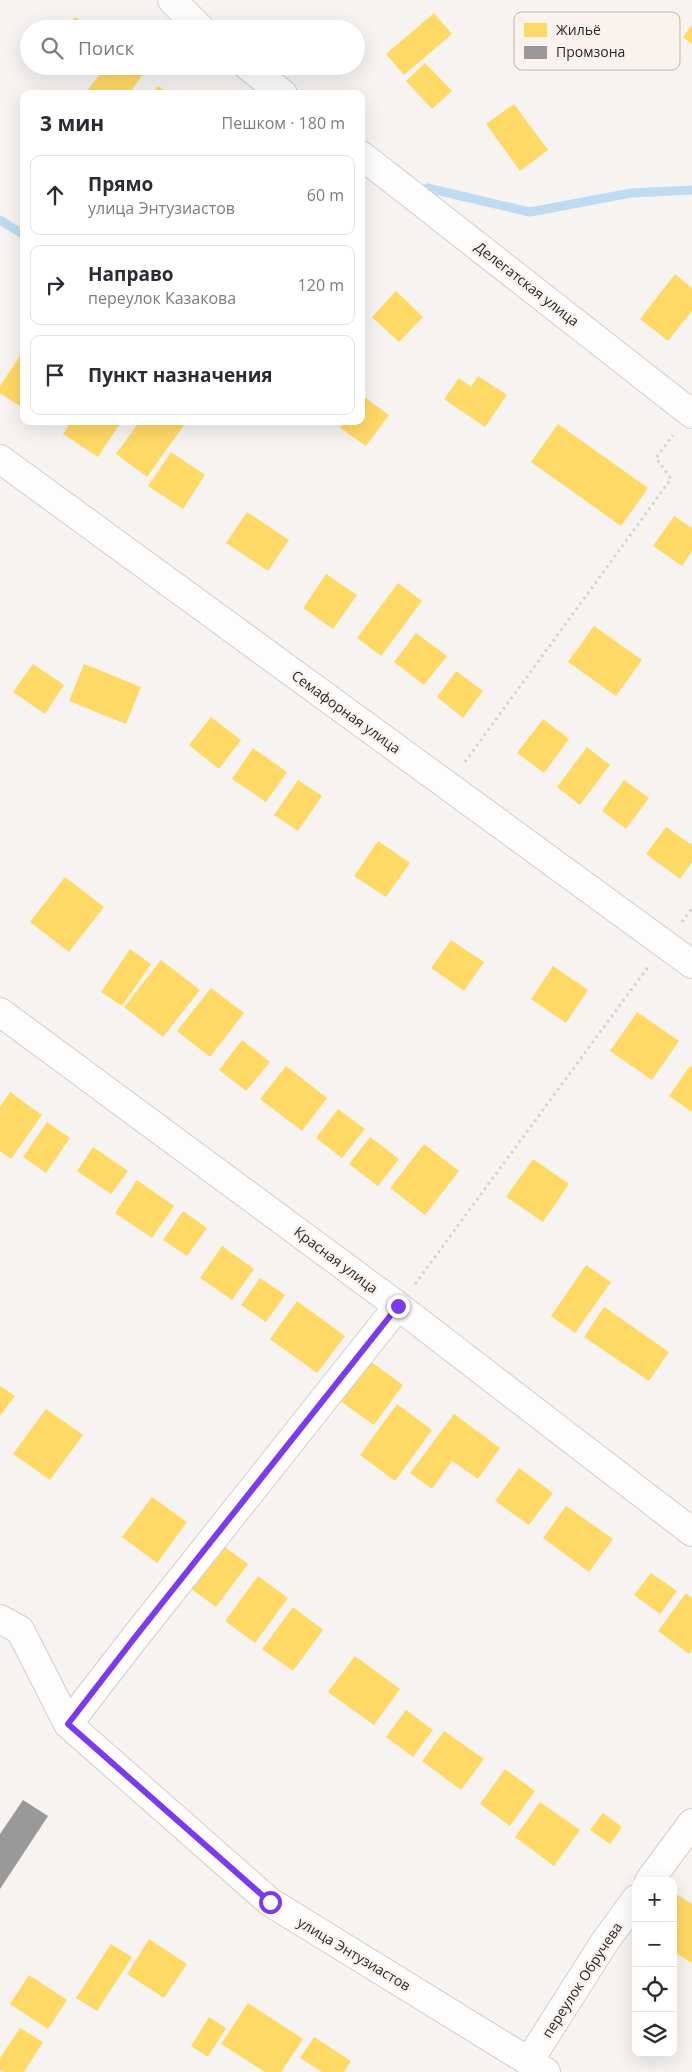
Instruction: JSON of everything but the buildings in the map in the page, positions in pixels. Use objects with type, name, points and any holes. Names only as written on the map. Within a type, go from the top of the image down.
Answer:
[{"type":"street","points":[[259,75],[278,90]]},
{"type":"street","name":"Делегатская улица","points":[[365,158],[691,413]]},
{"type":"street","name":"Семафорная улица","points":[[0,459],[692,964]]},
{"type":"street","name":"Красная улица","points":[[0,1012],[398,1306],[692,1532]]},
{"type":"street","points":[[68,1724],[398,1306]]},
{"type":"street","name":"улица Энтузиастов","points":[[0,1619],[20,1630],[68,1724],[270,1902],[537,2066]]},
{"type":"street","points":[[652,1877],[692,1823]]},
{"type":"street","name":"переулок Обручева","points":[[537,2066],[604,1943],[632,1904]]},
{"type":"path","points":[[447,786],[671,479],[656,458],[691,413]]},
{"type":"path","points":[[398,1306],[692,908]]},
{"type":"waterway","points":[[427,188],[530,212],[631,193],[692,190]]},
{"type":"waterway","points":[[0,220],[20,232]]},
{"type":"route","points":[[270,1902],[68,1724],[398,1306]]}]
